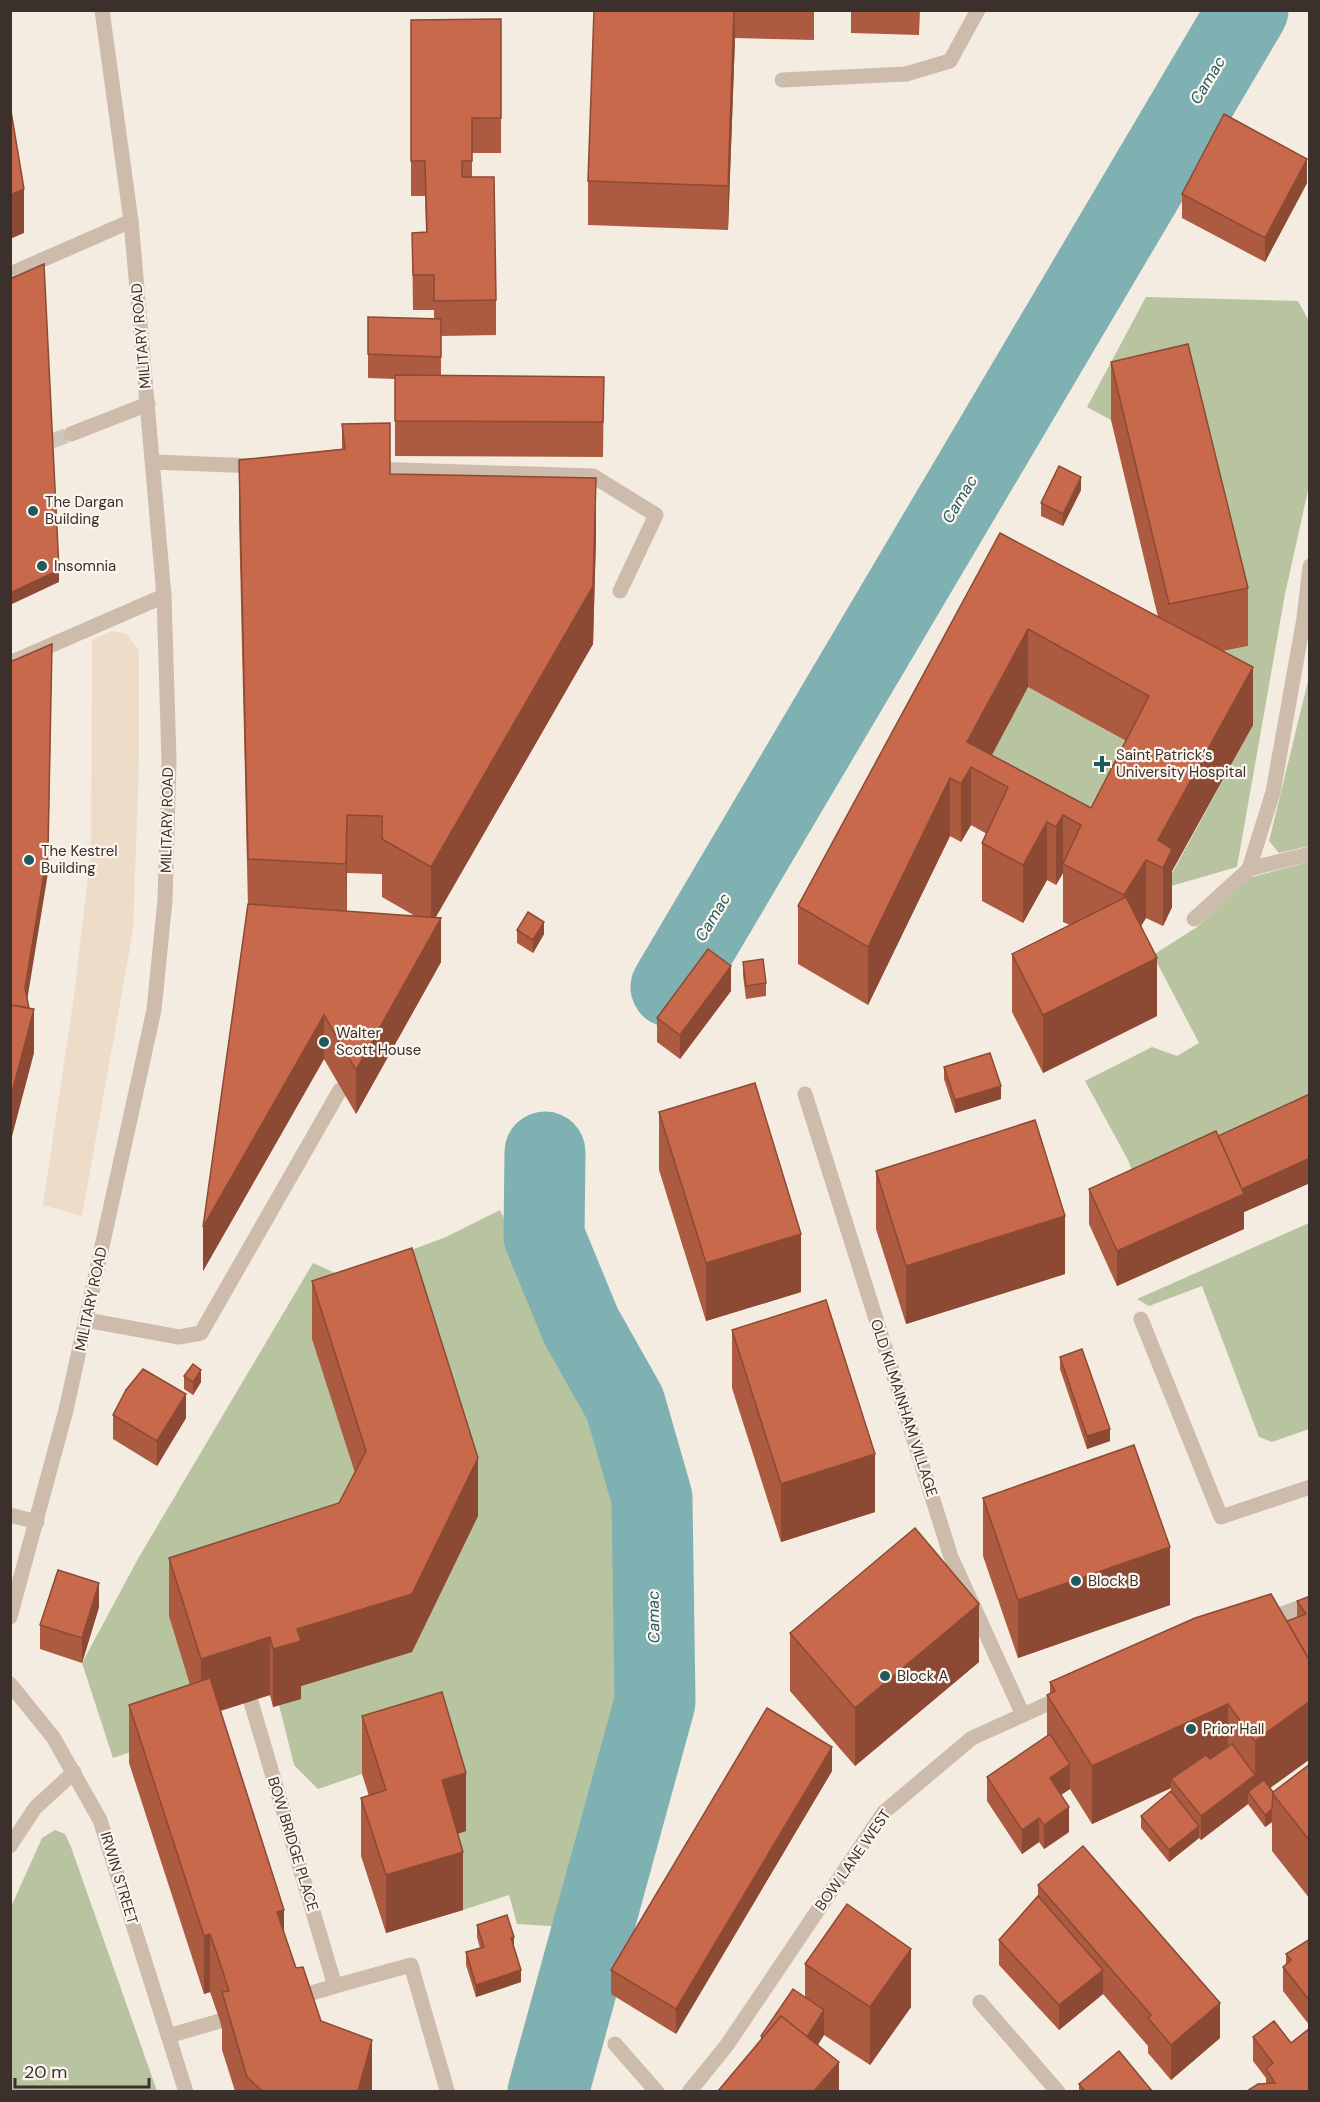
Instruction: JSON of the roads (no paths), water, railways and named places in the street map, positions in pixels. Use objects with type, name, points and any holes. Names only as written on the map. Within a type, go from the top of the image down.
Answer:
[{"type":"street","name":"MILITARY ROAD","points":[[10,1617],[66,1410],[154,1010],[165,900],[168,795],[164,596],[131,222],[102,10]]},
{"type":"street","points":[[783,80],[906,74],[950,61],[978,10]]},
{"type":"street","points":[[10,274],[131,222]]},
{"type":"street","points":[[71,434],[148,404]]},
{"type":"street","points":[[153,462],[279,466]]},
{"type":"street","points":[[349,468],[593,476],[656,515],[620,591]]},
{"type":"street","points":[[1249,869],[1273,792],[1304,618],[1310,566]]},
{"type":"street","points":[[10,663],[164,596]]},
{"type":"street","points":[[1194,919],[1249,869],[1310,854]]},
{"type":"street","points":[[86,1320],[179,1337],[201,1333],[340,1090]]},
{"type":"street","name":"OLD KILMAINHAM VILLAGE","points":[[805,1094],[951,1557],[1023,1715]]},
{"type":"street","points":[[1142,1319],[1221,1517],[1310,1487]]},
{"type":"street","points":[[10,1515],[37,1522]]},
{"type":"street","points":[[1245,1627],[1310,1604]]},
{"type":"street","name":"IRWIN STREET","points":[[11,1685],[53,1737],[100,1820],[186,2091]]},
{"type":"street","name":"BOW LANE WEST","points":[[689,2091],[727,2045],[884,1812],[972,1738],[1075,1691]]},
{"type":"street","name":"BOW BRIDGE PLACE","points":[[251,1702],[335,1986]]},
{"type":"street","points":[[10,1846],[35,1808],[74,1772]]},
{"type":"street","points":[[287,2000],[411,1965],[447,2090]]},
{"type":"street","points":[[980,2002],[1058,2091]]},
{"type":"street","points":[[168,2036],[220,2021]]},
{"type":"street","points":[[615,2044],[657,2091]]},
{"type":"water","points":[[617,1760],[660,1814],[614,1929],[602,2016],[575,2091],[507,2091],[534,2060],[542,2008]]},
{"type":"waterway","name":"Camac","points":[[671,987],[1248,10]]},
{"type":"waterway","name":"Camac","points":[[545,1152],[544,1236],[581,1326],[625,1404],[652,1498],[655,1702],[548,2092]]},
{"type":"tunnel","points":[[52,441],[71,434]]},
{"type":"place","name":"The Dargan Building","points":[[33,511]]},
{"type":"place","name":"Insomnia","points":[[42,566]]},
{"type":"place","name":"Saint Patrick’s University Hospital","points":[[1102,764]]},
{"type":"place","name":"The Kestrel Building","points":[[29,860]]},
{"type":"place","name":"Walter Scott House","points":[[324,1042]]},
{"type":"place","name":"Block B","points":[[1076,1581]]},
{"type":"place","name":"Block A","points":[[885,1676]]},
{"type":"place","name":"Prior Hall","points":[[1191,1729]]}]
